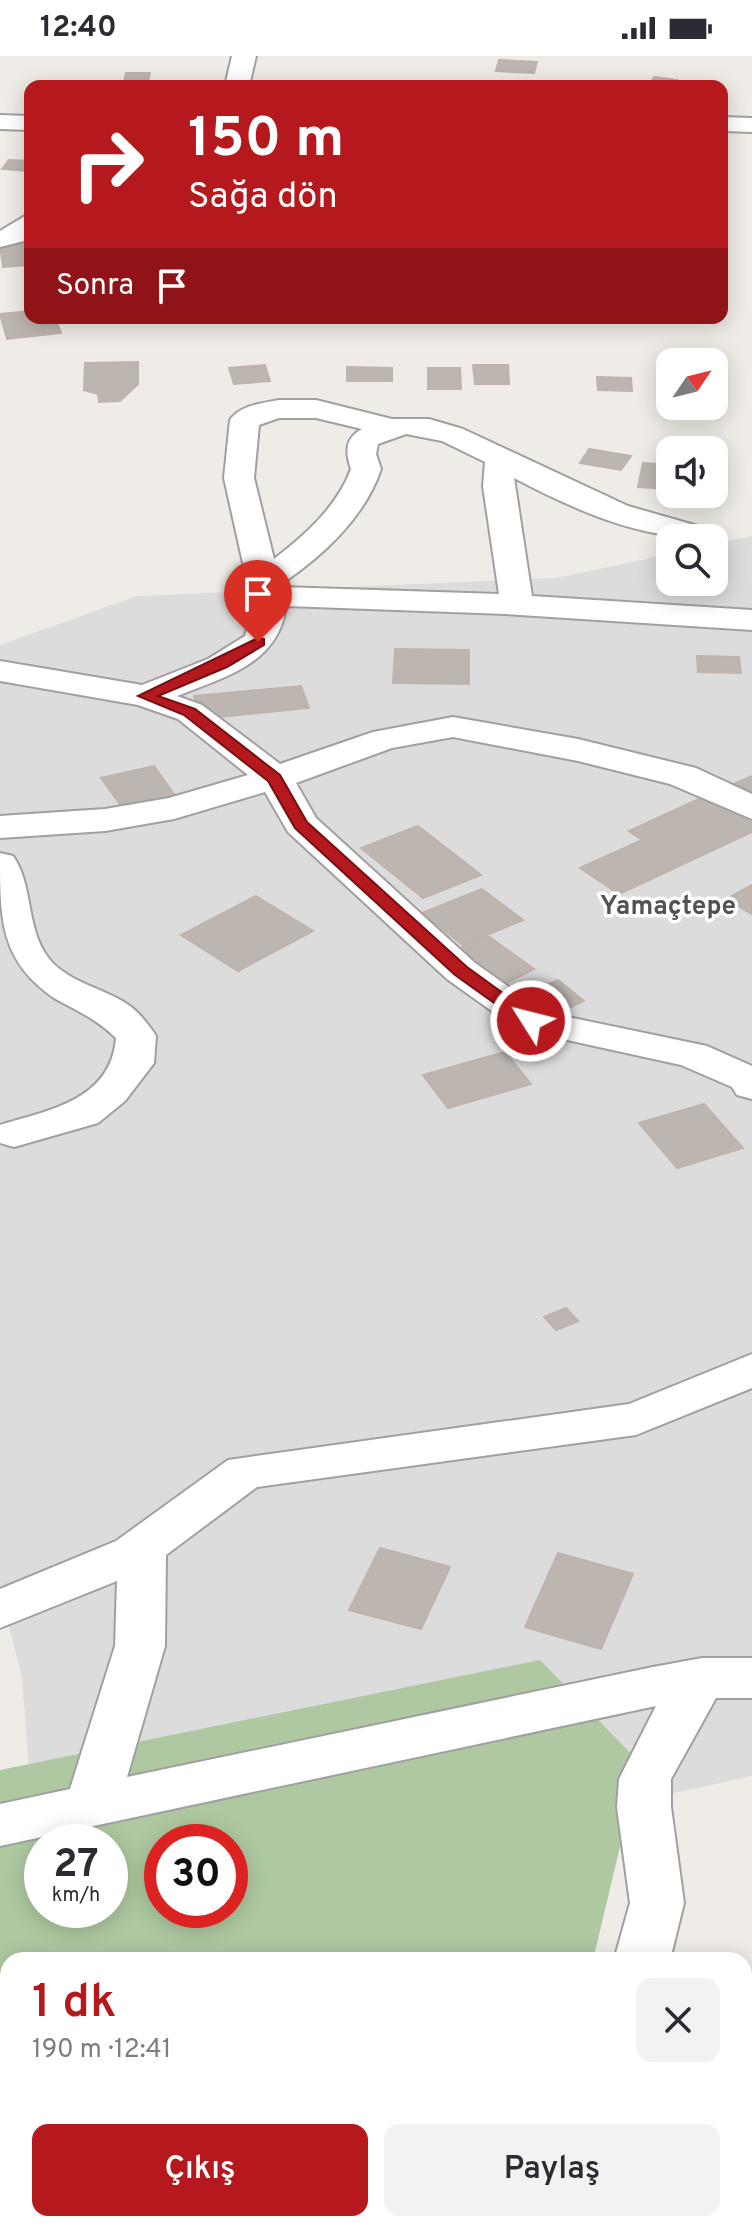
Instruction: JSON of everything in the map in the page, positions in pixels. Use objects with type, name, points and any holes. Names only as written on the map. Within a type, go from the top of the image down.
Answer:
[{"type":"street","points":[[238,80],[244,56]]},
{"type":"street","points":[[0,122],[24,123]]},
{"type":"street","points":[[728,124],[752,125]]},
{"type":"street","points":[[0,239],[15,235],[24,227]]},
{"type":"street","points":[[145,696],[222,664],[258,642],[268,619],[267,588],[239,478],[245,420],[278,406],[302,408],[388,427],[423,427],[454,434],[620,515],[665,524]]},
{"type":"street","points":[[267,588],[354,500],[366,469],[361,454],[364,440],[388,427]]},
{"type":"street","points":[[501,459],[498,486],[517,605]]},
{"type":"street","points":[[267,588],[752,620]]},
{"type":"street","points":[[705,596],[714,618]]},
{"type":"street","points":[[0,671],[145,696],[190,712],[275,778],[301,824],[461,971],[531,1021],[612,1041],[693,1055],[748,1079],[752,1086]]},
{"type":"street","points":[[14,1134],[83,1114],[110,1092],[134,1063],[136,1036],[114,1013],[66,989],[30,963],[13,920],[2,840],[174,808],[275,778],[385,739],[453,727],[578,750],[683,776],[752,808]]},
{"type":"street","points":[[0,1609],[138,1551],[245,1472],[636,1419],[752,1370]]},
{"type":"street","points":[[92,1805],[140,1646],[138,1551]]},
{"type":"street","points":[[0,1825],[727,1678]]},
{"type":"street","points":[[644,1952],[657,1903],[644,1807],[645,1779],[674,1721],[727,1678]]},
{"type":"shaded area","points":[[752,536],[752,1776],[248,1886],[248,1824],[144,1824],[144,1909],[128,1912],[128,1824],[33,1824],[22,1677],[0,1591],[0,645],[137,596],[556,578],[656,557],[656,596],[728,596],[728,541]]},
{"type":"green space","points":[[540,1660],[640,1763],[595,1952],[0,1952],[0,1770]]},
{"type":"building","points":[[499,60],[537,62],[534,73],[496,71]]},
{"type":"building","points":[[126,73],[150,73],[148,80],[124,80]]},
{"type":"building","points":[[9,160],[24,161],[24,171],[2,169]]},
{"type":"building","points":[[24,243],[24,265],[3,267],[0,245]]},
{"type":"building","points":[[24,312],[24,324],[57,324],[61,333],[7,339],[0,314]]},
{"type":"building","points":[[138,362],[138,384],[120,401],[99,402],[98,394],[84,390],[85,363]]},
{"type":"building","points":[[265,365],[270,381],[234,384],[229,368]]},
{"type":"building","points":[[473,365],[508,365],[509,384],[475,384]]},
{"type":"building","points":[[347,367],[392,368],[392,381],[347,381]]},
{"type":"building","points":[[428,368],[460,368],[461,389],[428,389]]},
{"type":"building","points":[[597,377],[631,378],[632,391],[598,390]]},
{"type":"building","points":[[589,449],[631,456],[621,470],[580,463]]},
{"type":"building","points":[[643,463],[656,464],[656,488],[638,487]]},
{"type":"building","points":[[395,649],[469,650],[469,684],[393,683]]},
{"type":"building","points":[[697,656],[739,657],[741,673],[698,672]]},
{"type":"building","points":[[301,686],[309,708],[200,719],[194,696]]},
{"type":"building","points":[[154,766],[177,798],[124,810],[101,778]]},
{"type":"building","points":[[752,776],[752,801],[729,786]]},
{"type":"building","points":[[708,795],[752,823],[752,832],[619,894],[580,868],[642,840],[629,831]]},
{"type":"building","points":[[418,826],[481,875],[423,898],[361,848]]},
{"type":"building","points":[[752,885],[752,914],[726,899]]},
{"type":"building","points":[[482,889],[523,920],[463,945],[422,913]]},
{"type":"building","points":[[256,896],[313,931],[238,971],[181,935]]},
{"type":"building","points":[[487,935],[534,969],[500,986],[455,951]]},
{"type":"building","points":[[558,980],[584,1001],[546,1018],[520,997]]},
{"type":"building","points":[[505,1052],[531,1084],[448,1108],[423,1075]]},
{"type":"building","points":[[704,1104],[743,1148],[677,1168],[639,1123]]},
{"type":"building","points":[[566,1308],[578,1321],[556,1330],[544,1317]]},
{"type":"building","points":[[380,1548],[450,1567],[421,1629],[349,1610]]},
{"type":"building","points":[[558,1553],[633,1574],[601,1649],[525,1627]]},
{"type":"district","name":"Yamaçtepe","points":[[668,907]]},
{"type":"route","points":[[258,642],[222,664],[145,696],[190,712],[275,778],[301,824],[461,971],[531,1021]]}]
